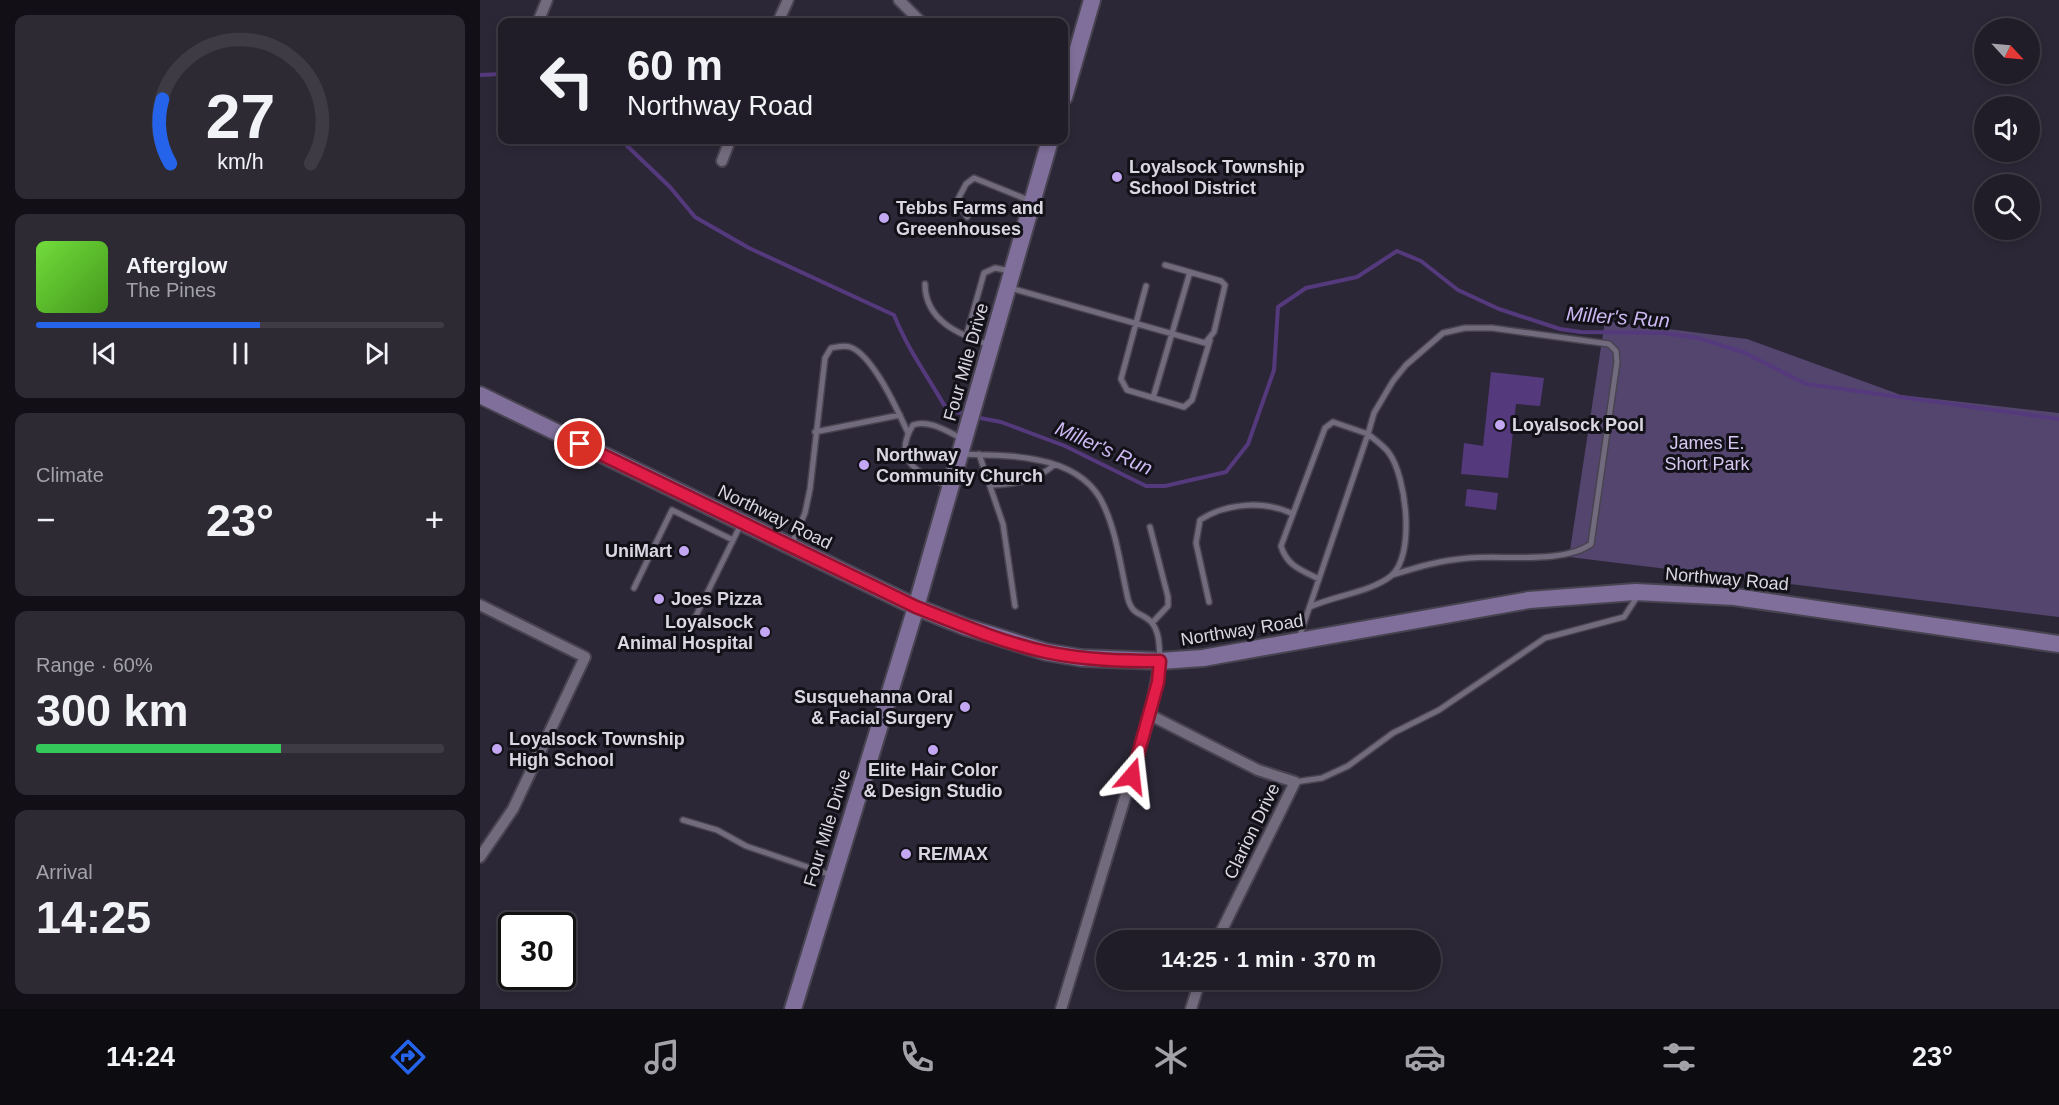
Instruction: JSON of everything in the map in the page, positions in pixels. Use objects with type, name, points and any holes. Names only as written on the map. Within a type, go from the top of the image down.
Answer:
[{"type":"street","points":[[540,18],[547,0]]},
{"type":"street","points":[[780,18],[788,0]]},
{"type":"street","points":[[899,0],[917,18]]},
{"type":"street","points":[[1068,83],[1092,0]]},
{"type":"street","points":[[722,161],[728,144]]},
{"type":"street","name":"Four Mile Drive","points":[[793,1009],[976,402],[1033,201],[1045,144]]},
{"type":"street","name":"Northway Road","points":[[480,395],[916,607],[1005,641],[1046,652],[1082,658],[1160,661],[1203,658],[1529,600],[1640,592],[1736,597],[2059,644]]},
{"type":"street","points":[[480,605],[585,657],[513,809],[480,857]]},
{"type":"street","points":[[1061,1009],[1150,715],[1160,661]]},
{"type":"street","name":"Clarion Drive","points":[[1150,715],[1258,770],[1295,782],[1222,930]]},
{"type":"street","points":[[1191,1009],[1197,990]]},
{"type":"lane","points":[[967,217],[957,201],[966,184],[974,178],[1033,201]]},
{"type":"lane","points":[[1146,286],[1121,379],[1127,390],[1184,407],[1192,400],[1225,285],[1221,281],[1165,265]]},
{"type":"lane","points":[[966,337],[984,273],[995,267],[1010,279],[1136,323],[1205,343],[1210,340]]},
{"type":"lane","points":[[1154,398],[1190,272]]},
{"type":"lane","points":[[925,284],[925,296],[934,314],[966,337],[991,346]]},
{"type":"lane","points":[[1298,642],[1374,413],[1393,381],[1406,365],[1443,333],[1465,328],[1492,328],[1564,340],[1609,344],[1616,351],[1617,362],[1591,544],[1585,548],[1561,554],[1431,562],[1310,607]]},
{"type":"lane","points":[[790,546],[799,529],[810,489],[825,358],[831,348],[849,346],[860,353],[876,374],[908,433]]},
{"type":"lane","points":[[815,432],[900,415]]},
{"type":"lane","points":[[1319,579],[1291,566],[1285,559],[1281,546],[1325,428],[1333,422],[1368,434],[1389,452],[1402,485],[1407,523],[1401,558],[1392,575]]},
{"type":"lane","points":[[950,486],[916,471],[909,464],[905,441],[913,425],[929,424],[964,440],[979,454],[1003,524],[1016,606]]},
{"type":"lane","points":[[979,454],[1016,455],[1054,465],[1086,482],[1104,505],[1129,600],[1139,617],[1152,623],[1157,633],[1160,661]]},
{"type":"lane","points":[[991,485],[1015,484],[1047,471],[1054,465]]},
{"type":"lane","points":[[633,588],[681,493]]},
{"type":"lane","points":[[1209,602],[1196,543],[1200,520],[1236,507],[1262,504],[1278,507],[1293,514]]},
{"type":"lane","points":[[672,510],[734,540]]},
{"type":"lane","points":[[688,632],[742,523]]},
{"type":"lane","points":[[1150,527],[1168,597],[1168,606],[1152,623]]},
{"type":"lane","points":[[1295,782],[1322,778],[1348,766],[1393,733],[1439,710],[1545,638],[1624,616],[1640,592]]},
{"type":"lane","points":[[683,820],[717,830],[747,846],[833,876]]},
{"type":"green space","name":"James E. Short Park","points":[[1605,321],[1747,339],[1901,395],[2059,413],[2059,617],[1569,557]]},
{"type":"shaded area","name":"Loyalsock Pool","points":[[1491,372],[1544,378],[1540,406],[1516,404],[1508,478],[1461,474],[1464,443],[1483,446]]},
{"type":"shaded area","points":[[1467,489],[1498,493],[1496,510],[1465,506]]},
{"type":"waterway","name":"Miller's Run","points":[[480,75],[498,74]]},
{"type":"waterway","name":"Miller's Run","points":[[625,144],[670,187],[695,217],[749,248],[894,315],[912,352],[947,410],[965,414]]},
{"type":"waterway","name":"Miller's Run","points":[[975,417],[1001,422],[1065,446],[1146,486],[1165,486],[1226,472],[1248,444],[1274,370],[1278,307],[1306,288],[1357,277],[1397,251],[1421,261],[1458,290],[1499,309],[1560,329],[1581,332],[1664,333],[1698,338],[1743,352],[1806,384],[2059,419]]},
{"type":"place","name":"Loyalsock Township School District","points":[[1117,177]]},
{"type":"place","name":"Tebbs Farms and Greeenhouses","points":[[884,218]]},
{"type":"place","name":"Loyalsock Pool","points":[[1500,425]]},
{"type":"place","name":"Northway Community Church","points":[[864,465]]},
{"type":"place","name":"UniMart","points":[[684,551]]},
{"type":"place","name":"Joes Pizza","points":[[659,599]]},
{"type":"place","name":"Loyalsock Animal Hospital","points":[[765,632]]},
{"type":"place","name":"Susquehanna Oral & Facial Surgery","points":[[965,707]]},
{"type":"place","name":"Loyalsock Township High School","points":[[497,749]]},
{"type":"place","name":"Elite Hair Color & Design Studio","points":[[933,750]]},
{"type":"place","name":"RE/MAX","points":[[906,854]]},
{"type":"route","points":[[580,444],[916,607],[966,627],[1046,652],[1082,658],[1160,661],[1158,682],[1132,776]]}]
